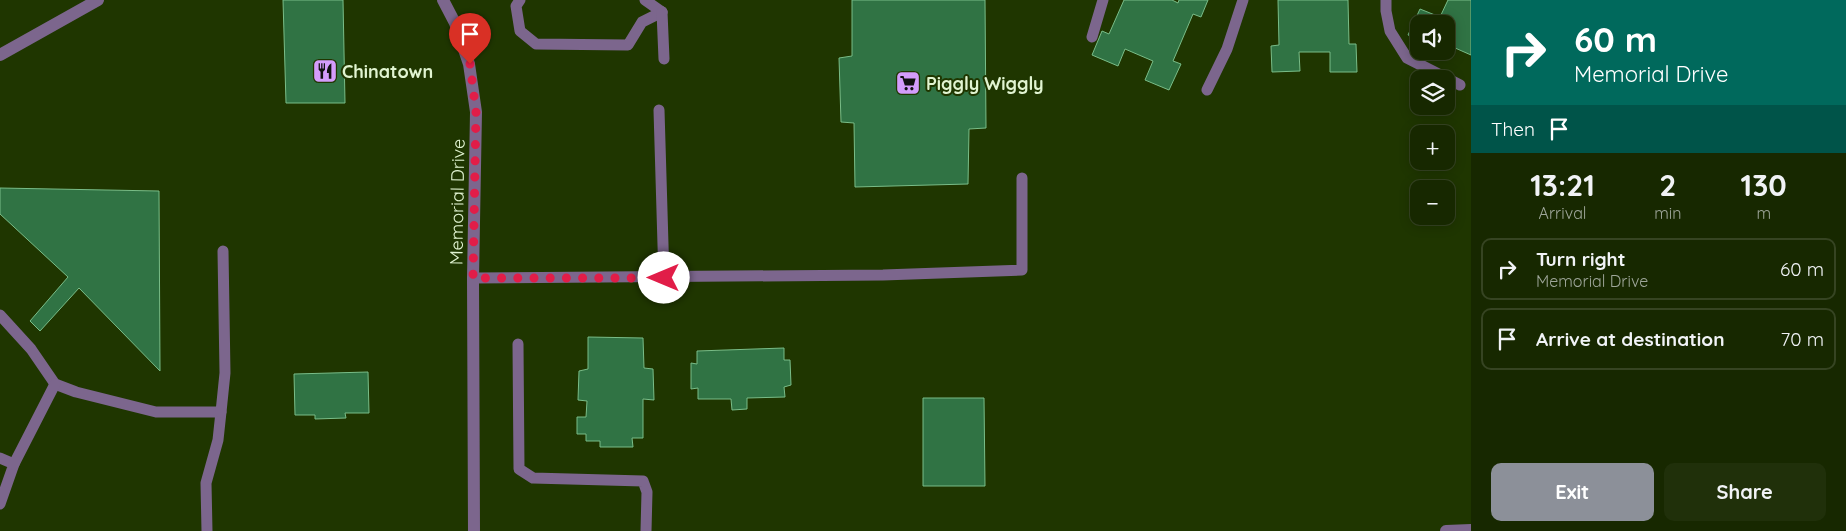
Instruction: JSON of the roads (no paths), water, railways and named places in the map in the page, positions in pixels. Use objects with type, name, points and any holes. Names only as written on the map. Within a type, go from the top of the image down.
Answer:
[{"type":"street","points":[[0,54],[98,0]]},
{"type":"street","name":"Memorial Drive","points":[[443,0],[455,23],[470,64],[476,112],[473,278],[474,531]]},
{"type":"street","points":[[1446,531],[1471,530]]},
{"type":"lane","points":[[520,0],[516,6],[520,31],[536,44],[628,45],[642,22],[662,12]]},
{"type":"lane","points":[[645,0],[662,12]]},
{"type":"lane","points":[[1092,37],[1103,0]]},
{"type":"lane","points":[[1206,90],[1227,49],[1243,0]]},
{"type":"lane","points":[[1386,0],[1390,31],[1407,58],[1460,85]]},
{"type":"lane","points":[[662,12],[664,59]]},
{"type":"lane","points":[[659,110],[664,278]]},
{"type":"lane","points":[[473,278],[883,275],[1022,270],[1022,178]]},
{"type":"lane","points":[[207,531],[206,483],[218,440],[224,373],[223,251]]},
{"type":"lane","points":[[0,315],[31,349],[55,384],[76,392],[156,412],[221,412]]},
{"type":"lane","points":[[518,344],[520,468],[534,478],[644,481],[647,492],[646,531]]},
{"type":"lane","points":[[0,504],[14,464],[55,384]]},
{"type":"lane","points":[[0,458],[14,464]]},
{"type":"place","name":"Chinatown","points":[[325,71]]},
{"type":"place","name":"Piggly Wiggly","points":[[908,83]]}]
